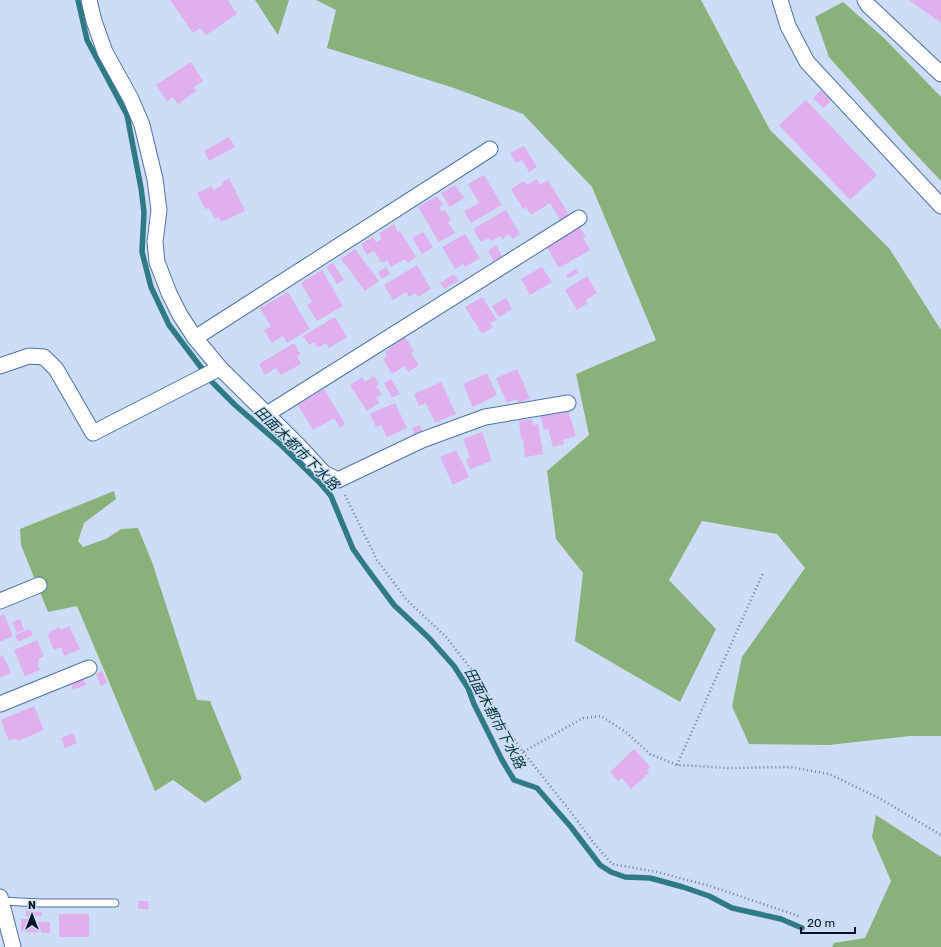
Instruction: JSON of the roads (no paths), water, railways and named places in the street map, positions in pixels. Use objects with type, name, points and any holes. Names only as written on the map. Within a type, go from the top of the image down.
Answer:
[{"type":"street","points":[[89,0],[94,22],[105,52],[131,99],[142,125],[155,178],[159,210],[155,242],[157,262],[169,293],[180,315],[195,338],[220,368],[324,473],[338,480],[422,440],[485,417],[568,403]]},
{"type":"street","points":[[780,0],[788,26],[807,62],[941,206]]},
{"type":"street","points":[[865,0],[868,5],[941,74]]},
{"type":"street","points":[[195,338],[490,149]]},
{"type":"street","points":[[266,414],[579,218]]},
{"type":"street","points":[[0,366],[29,356],[44,357],[56,369],[93,433],[220,368]]},
{"type":"street","points":[[0,601],[39,585]]},
{"type":"street","points":[[0,704],[89,668]]},
{"type":"street","points":[[1,899],[14,947]]},
{"type":"lane","points":[[1,899],[40,903],[114,903]]},
{"type":"waterway","name":"田面木都市下水路","points":[[78,0],[87,40],[127,115],[144,212],[142,252],[151,287],[169,325],[212,382],[235,405],[281,445],[320,483],[331,496],[353,549],[368,570],[394,605],[429,638],[454,666],[468,688],[474,704],[502,760],[514,780],[537,788],[571,827],[600,865],[611,872],[625,877],[650,878],[683,887],[709,896],[732,908],[781,919],[802,928]]}]
